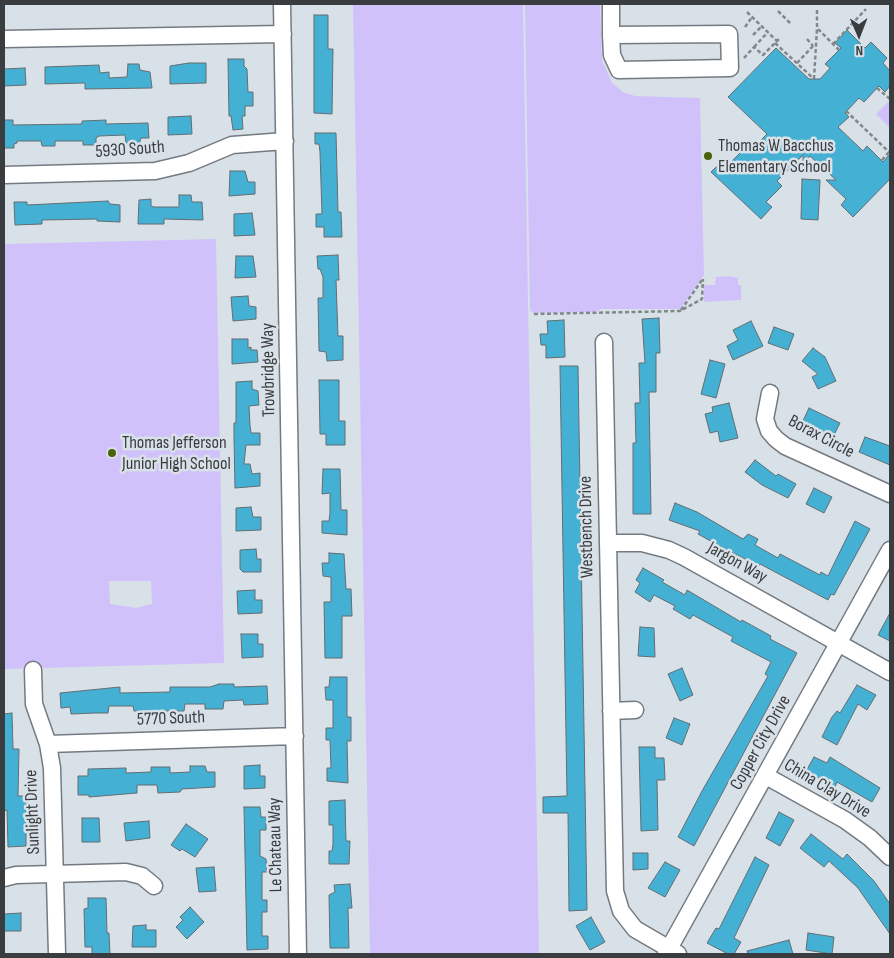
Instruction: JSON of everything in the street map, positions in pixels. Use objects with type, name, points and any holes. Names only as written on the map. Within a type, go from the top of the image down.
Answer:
[{"type":"street","name":"Trowbridge Way","points":[[282,4],[295,736]]},
{"type":"street","points":[[611,4],[611,35],[612,55],[619,70],[730,68],[729,34],[611,35]]},
{"type":"street","points":[[4,39],[283,34]]},
{"type":"street","name":"5930 South","points":[[4,175],[155,171],[189,163],[232,145],[285,141]]},
{"type":"street","name":"Westbench Drive","points":[[604,342],[616,897],[625,917],[635,929],[671,953]]},
{"type":"street","name":"Borax Circle","points":[[770,393],[765,419],[769,431],[776,439],[786,446],[890,494]]},
{"type":"street","name":"Jargon Way","points":[[608,543],[642,543],[669,550],[839,642],[890,672]]},
{"type":"street","name":"Copper City Drive","points":[[671,953],[890,550]]},
{"type":"street","name":"Sunlight Drive","points":[[33,670],[34,704],[48,744],[52,768],[57,954]]},
{"type":"street","points":[[611,711],[635,710]]},
{"type":"street","name":"5770 South","points":[[48,744],[295,736]]},
{"type":"street","name":"Le Chateau Way","points":[[295,736],[298,954]]},
{"type":"street","name":"China Clay Drive","points":[[766,776],[845,820],[870,838],[890,857]]},
{"type":"street","points":[[4,878],[16,875],[126,872],[142,876],[154,886]]},
{"type":"path","points":[[833,44],[866,9]]},
{"type":"path","points":[[747,12],[814,79],[817,10]]},
{"type":"path","points":[[778,11],[791,24]]},
{"type":"path","points":[[744,27],[752,17]]},
{"type":"path","points":[[752,35],[762,26]]},
{"type":"path","points":[[817,28],[839,50]]},
{"type":"path","points":[[741,61],[768,32]]},
{"type":"path","points":[[815,46],[808,40],[816,33]]},
{"type":"path","points":[[754,47],[763,55],[777,40]]},
{"type":"path","points":[[797,64],[815,46]]},
{"type":"path","points":[[877,88],[890,99]]},
{"type":"path","points":[[846,112],[890,152],[882,160]]},
{"type":"path","points":[[534,314],[680,310],[702,300],[703,279],[680,310]]},
{"type":"shaded area","points":[[353,4],[523,4],[539,954],[370,954]]},
{"type":"shaded area","points":[[525,4],[600,4],[602,60],[612,83],[623,92],[635,96],[700,98],[704,275],[680,309],[602,309],[595,312],[533,313],[530,310]]},
{"type":"shaded area","points":[[888,102],[890,104],[890,128],[876,114]]},
{"type":"shaded area","name":"Thomas Jefferson Junior High School","points":[[216,239],[224,663],[4,669],[4,244]],"holes":[[[109,581],[151,581],[152,604],[136,608],[110,604]]]},
{"type":"shaded area","points":[[729,276],[738,278],[738,285],[741,285],[741,300],[704,302],[704,285],[715,285],[716,277]]},
{"type":"building","points":[[314,15],[328,15],[328,49],[333,49],[332,114],[314,113]]},
{"type":"building","name":"Thomas W Bacchus Elementary School","points":[[847,30],[865,48],[871,42],[887,58],[883,63],[890,71],[890,86],[885,92],[879,86],[864,102],[859,98],[845,113],[849,117],[838,127],[863,151],[867,146],[883,162],[890,154],[890,179],[853,217],[841,205],[846,199],[826,180],[836,180],[810,156],[803,164],[803,155],[777,181],[782,186],[766,202],[772,207],[761,219],[711,172],[723,160],[728,165],[744,149],[748,153],[767,134],[728,97],[776,48],[809,79],[820,79],[830,68],[825,64],[841,48],[835,43]]},
{"type":"building","points":[[228,59],[244,59],[244,66],[247,69],[248,92],[253,92],[253,106],[245,106],[245,116],[242,116],[243,129],[233,130],[231,116],[229,116]]},
{"type":"building","points":[[206,63],[206,83],[170,84],[170,66]]},
{"type":"building","points":[[128,64],[139,64],[140,70],[150,72],[152,88],[85,89],[85,83],[45,84],[45,67],[99,65],[100,73],[109,72],[109,78],[127,77]]},
{"type":"building","points":[[25,68],[26,85],[4,86],[4,69]]},
{"type":"building","points":[[191,116],[192,134],[168,135],[168,117]]},
{"type":"building","points":[[4,120],[13,120],[13,125],[82,124],[82,121],[106,120],[106,124],[148,123],[149,138],[141,138],[139,144],[126,144],[125,135],[99,136],[96,138],[96,145],[83,145],[83,141],[55,141],[55,146],[42,146],[41,141],[17,141],[14,144],[14,148],[4,148]]},
{"type":"building","points":[[315,133],[336,133],[338,212],[341,212],[342,237],[324,237],[324,227],[316,227],[316,214],[322,214],[320,152],[319,144],[315,144]]},
{"type":"building","points":[[230,171],[245,171],[248,182],[255,182],[255,194],[229,196]]},
{"type":"building","points":[[802,179],[820,180],[818,220],[801,219]]},
{"type":"building","points":[[179,195],[191,195],[192,202],[202,202],[203,220],[164,219],[164,224],[138,224],[139,200],[151,199],[151,206],[154,207],[179,207]]},
{"type":"building","points":[[108,201],[110,204],[120,205],[120,222],[97,221],[97,219],[42,220],[42,224],[15,225],[14,202],[27,202],[27,205]]},
{"type":"building","points":[[252,213],[255,235],[234,236],[234,214]]},
{"type":"building","points":[[338,255],[339,280],[336,280],[338,336],[343,336],[343,360],[327,361],[326,352],[319,351],[318,298],[323,298],[323,277],[320,269],[318,269],[317,256]]},
{"type":"building","points":[[236,256],[253,256],[256,277],[235,278]]},
{"type":"building","points":[[248,296],[249,306],[256,307],[256,319],[233,321],[231,297]]},
{"type":"building","points":[[659,318],[660,353],[656,353],[656,392],[649,392],[651,514],[633,514],[633,443],[636,443],[635,403],[640,403],[639,363],[645,363],[642,319]]},
{"type":"building","points":[[564,320],[565,357],[546,358],[546,345],[541,345],[540,334],[548,334],[547,321]]},
{"type":"building","points":[[751,321],[763,346],[733,360],[727,346],[738,340],[733,330]]},
{"type":"building","points":[[774,327],[794,334],[788,350],[768,343]]},
{"type":"building","points":[[232,339],[248,339],[248,348],[251,347],[251,350],[257,350],[258,362],[232,364]]},
{"type":"building","points":[[813,348],[825,357],[836,381],[818,389],[812,377],[818,374],[802,361]]},
{"type":"building","points":[[710,360],[725,364],[716,398],[701,394]]},
{"type":"building","points":[[560,366],[578,366],[587,910],[569,911],[568,813],[543,813],[543,797],[567,796]]},
{"type":"building","points":[[319,380],[339,380],[339,421],[345,421],[345,445],[326,445],[326,434],[320,434]]},
{"type":"building","points":[[252,381],[252,389],[258,391],[259,405],[249,406],[251,433],[260,433],[260,445],[246,445],[244,464],[250,464],[252,474],[260,473],[260,486],[235,488],[234,423],[236,423],[236,382]]},
{"type":"building","points":[[729,403],[738,438],[720,442],[718,431],[710,433],[705,414],[713,412],[712,407]]},
{"type":"building","points":[[809,408],[840,423],[833,437],[802,423]]},
{"type":"building","points":[[865,437],[890,446],[890,465],[859,452]]},
{"type":"building","points":[[755,460],[776,476],[778,474],[796,484],[788,498],[762,485],[745,472]]},
{"type":"building","points":[[323,469],[340,469],[341,510],[347,510],[347,535],[322,533],[322,521],[329,521],[330,513],[330,493],[322,494]]},
{"type":"building","points":[[814,488],[832,497],[824,513],[806,504]]},
{"type":"building","points":[[675,503],[697,512],[743,539],[748,534],[758,539],[755,545],[778,558],[780,554],[820,575],[821,572],[828,576],[855,521],[870,529],[834,595],[831,594],[828,600],[760,564],[759,566],[723,548],[698,534],[700,531],[669,520]]},
{"type":"building","points":[[251,507],[253,517],[261,517],[261,530],[236,531],[236,508]]},
{"type":"building","points":[[256,549],[257,559],[261,559],[261,572],[243,572],[240,569],[240,550]]},
{"type":"building","points":[[329,553],[344,554],[346,589],[351,589],[352,616],[342,616],[342,658],[325,658],[324,602],[331,602],[331,577],[323,576],[322,563],[329,563]]},
{"type":"building","points":[[643,568],[664,580],[662,582],[685,595],[687,590],[741,622],[742,620],[771,636],[770,639],[797,653],[694,846],[678,837],[768,676],[765,674],[771,662],[731,641],[733,637],[693,615],[690,619],[673,609],[675,606],[654,595],[650,602],[635,592],[640,583],[636,580]]},
{"type":"building","points":[[255,590],[255,600],[262,600],[262,613],[238,614],[237,591]]},
{"type":"building","points":[[890,613],[890,641],[878,635]]},
{"type":"building","points":[[640,627],[654,628],[655,657],[638,656]]},
{"type":"building","points":[[241,634],[258,634],[258,644],[263,644],[263,657],[242,658]]},
{"type":"building","points":[[682,668],[693,695],[680,701],[668,674]]},
{"type":"building","points":[[330,677],[347,677],[347,717],[351,717],[351,741],[347,741],[348,783],[327,781],[327,768],[331,768],[330,740],[326,740],[326,728],[333,728],[333,700],[326,700],[325,687],[329,687]]},
{"type":"building","points":[[219,684],[234,684],[234,687],[267,686],[268,704],[244,705],[243,700],[224,701],[223,709],[205,709],[205,704],[185,704],[184,711],[134,711],[133,706],[109,706],[108,713],[71,714],[70,707],[61,708],[60,693],[120,687],[120,693],[170,692],[170,687],[210,687]]},
{"type":"building","points":[[857,685],[876,695],[867,710],[858,704],[837,745],[822,737],[832,717],[837,711],[840,713]]},
{"type":"building","points":[[12,713],[13,749],[19,749],[18,796],[26,796],[26,846],[8,847],[7,810],[4,811],[4,714]]},
{"type":"building","points":[[674,718],[690,724],[682,745],[666,738]]},
{"type":"building","points":[[639,747],[655,747],[655,758],[664,758],[665,780],[657,780],[658,830],[641,831]]},
{"type":"building","points":[[814,757],[827,763],[830,757],[880,788],[872,802],[837,782],[835,787],[806,771]]},
{"type":"building","points":[[260,765],[260,776],[265,776],[265,788],[244,789],[244,766]]},
{"type":"building","points":[[190,766],[205,766],[207,772],[215,772],[215,787],[158,793],[157,785],[137,785],[137,793],[89,797],[89,795],[78,795],[78,776],[88,776],[88,769],[126,768],[126,773],[151,772],[151,767],[170,767],[170,773],[190,772]]},
{"type":"building","points":[[345,800],[346,841],[350,841],[349,864],[329,864],[329,851],[332,851],[333,844],[333,825],[329,825],[329,801]]},
{"type":"building","points":[[244,807],[260,807],[261,817],[266,817],[266,830],[260,830],[260,856],[266,859],[267,872],[262,872],[262,900],[267,900],[267,912],[262,912],[262,936],[268,936],[268,949],[247,950]]},
{"type":"building","points":[[779,812],[794,820],[780,846],[766,838]]},
{"type":"building","points":[[82,818],[99,818],[100,842],[82,842]]},
{"type":"building","points":[[149,821],[150,838],[126,841],[124,823]]},
{"type":"building","points":[[186,824],[208,839],[195,857],[171,845]]},
{"type":"building","points":[[811,834],[843,859],[847,854],[874,881],[890,904],[890,934],[858,888],[829,861],[824,867],[800,848]]},
{"type":"building","points":[[633,853],[648,853],[648,869],[633,870]]},
{"type":"building","points":[[755,857],[769,865],[734,938],[741,942],[734,954],[728,954],[707,943],[716,928],[719,929]]},
{"type":"building","points":[[665,862],[680,870],[665,897],[648,888]]},
{"type":"building","points":[[214,867],[216,891],[199,892],[196,868]]},
{"type":"building","points":[[350,884],[352,908],[348,908],[349,948],[330,948],[329,895],[335,892],[334,885]]},
{"type":"building","points":[[88,898],[106,898],[110,954],[92,954],[92,947],[85,947],[84,909],[88,908]]},
{"type":"building","points":[[190,907],[204,922],[187,939],[176,927],[183,920],[180,917]]},
{"type":"building","points":[[21,913],[21,931],[4,931],[4,914]]},
{"type":"building","points":[[591,917],[605,942],[590,950],[576,926]]},
{"type":"building","points":[[146,925],[146,930],[156,930],[156,947],[132,947],[133,926]]},
{"type":"building","points":[[808,933],[834,937],[832,954],[806,950]]},
{"type":"building","points":[[789,940],[793,954],[748,954],[747,951]]},
{"type":"place","name":"Thomas W Bacchus Elementary School","points":[[708,156]]},
{"type":"place","name":"Thomas Jefferson Junior High School","points":[[112,453]]}]
